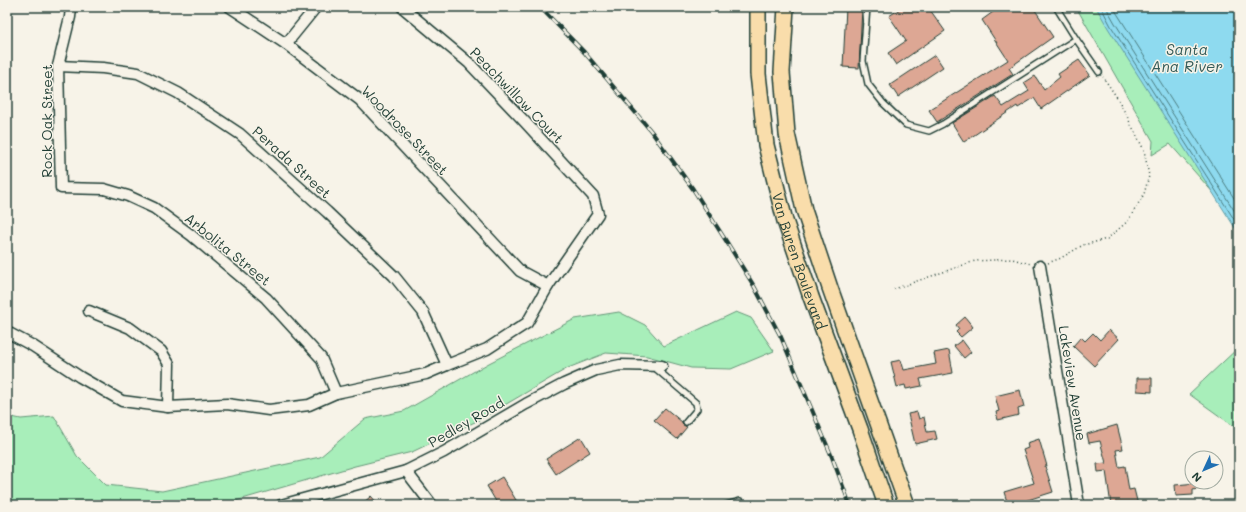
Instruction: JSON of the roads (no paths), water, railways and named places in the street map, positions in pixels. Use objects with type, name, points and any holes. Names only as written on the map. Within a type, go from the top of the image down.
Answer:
[{"type":"main road","name":"Van Buren Boulevard","points":[[758,7],[758,74],[766,145],[785,221],[886,505]]},
{"type":"main road","name":"Van Buren Boulevard","points":[[786,7],[782,72],[787,134],[804,210],[907,505]]},
{"type":"street","name":"Rock Oak Street","points":[[61,188],[58,66],[71,7]]},
{"type":"street","name":"Woodrose Street","points":[[230,7],[286,44],[360,100],[520,271],[548,286]]},
{"type":"street","points":[[286,44],[316,7]]},
{"type":"street","name":"Peachwillow Court","points":[[402,7],[469,63],[593,196],[598,214],[548,286]]},
{"type":"street","name":"Perada Street","points":[[58,66],[103,68],[138,73],[178,93],[240,134],[327,212],[394,276],[423,312],[447,365]]},
{"type":"street","name":"Arbolita Street","points":[[61,188],[104,189],[128,196],[154,208],[191,235],[266,298],[321,358],[336,393]]},
{"type":"street","name":"Lakeview Avenue","points":[[1040,266],[1079,505]]},
{"type":"street","points":[[7,332],[33,346],[80,377],[122,401],[168,406],[226,404],[269,410],[309,405],[336,393],[426,374],[487,349],[527,323],[548,286]]},
{"type":"street","points":[[89,311],[130,328],[161,351],[169,364],[168,406]]},
{"type":"street","name":"Pedley Road","points":[[282,505],[406,471],[444,452],[526,404],[564,384],[596,370],[620,365],[658,366]]},
{"type":"street","points":[[406,471],[432,505]]},
{"type":"lane","points":[[867,7],[863,61],[868,84],[883,103],[906,125],[929,131],[1076,38]]},
{"type":"lane","points":[[1056,7],[1099,72]]},
{"type":"lane","points":[[658,366],[696,402],[696,409],[686,422]]},
{"type":"lane","points":[[726,505],[740,501]]},
{"type":"water","name":"Santa Ana River","points":[[1096,7],[1239,7],[1239,234],[1108,28]]},
{"type":"railway","points":[[540,7],[584,52],[651,131],[693,189],[728,244],[754,286],[781,337],[832,457],[850,505]]}]
